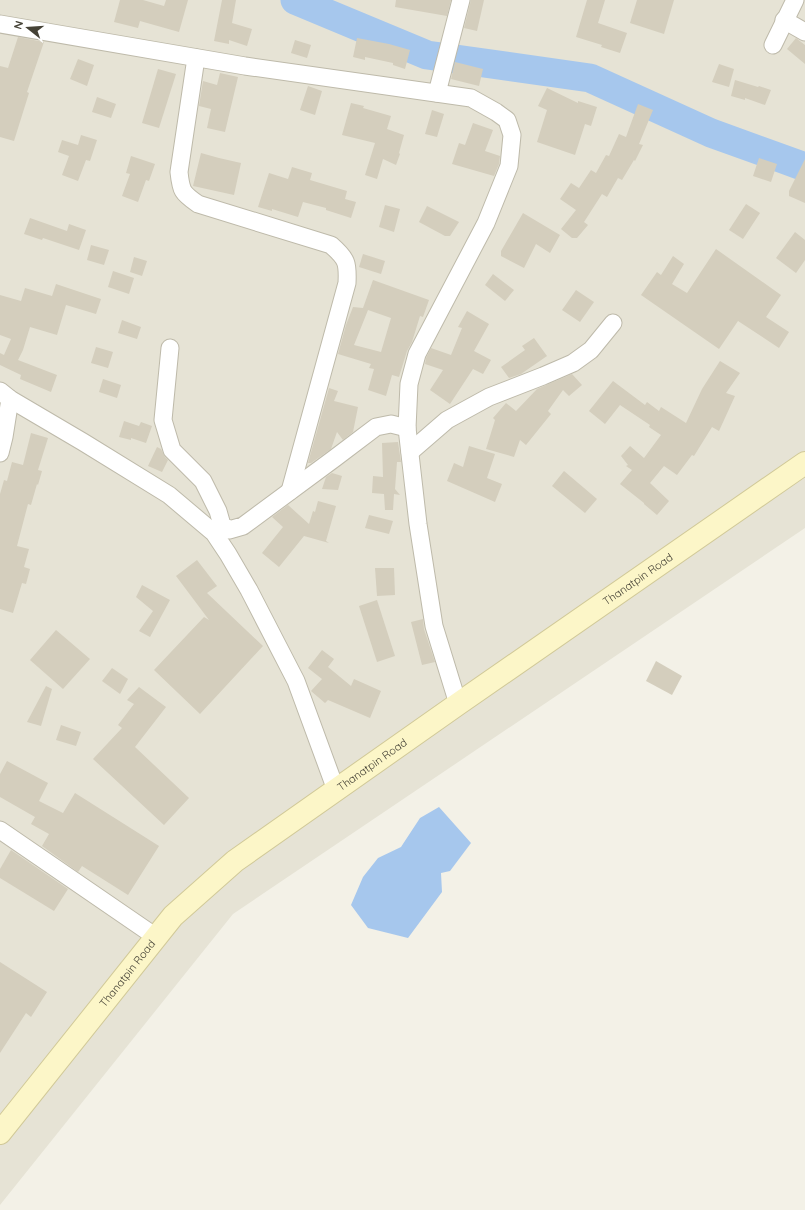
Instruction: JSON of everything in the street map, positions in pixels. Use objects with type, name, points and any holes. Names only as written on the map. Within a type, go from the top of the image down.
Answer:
[{"type":"main road","name":"Thanatpin Road","points":[[0,1133],[173,916],[235,861],[458,704],[805,464]]},
{"type":"street","points":[[437,93],[461,0]]},
{"type":"street","points":[[773,45],[795,0]]},
{"type":"street","points":[[784,20],[805,32]]},
{"type":"street","points":[[0,24],[245,66],[471,98],[507,120],[512,135],[509,166],[486,223],[417,354],[409,384],[407,428],[418,524],[434,626],[458,704]]},
{"type":"street","points":[[196,58],[179,172],[181,188],[187,196],[198,204],[332,245],[343,255],[348,267],[347,283],[290,491]]},
{"type":"street","points":[[410,452],[447,420],[489,397],[573,364],[591,350],[613,323]]},
{"type":"street","points":[[170,348],[162,420],[172,450],[203,481],[218,511],[222,525],[230,530],[243,526],[376,427],[391,424],[407,428]]},
{"type":"street","points":[[0,453],[4,437],[5,395],[169,495],[214,533],[250,590],[296,681],[336,790]]},
{"type":"street","points":[[0,830],[156,937]]},
{"type":"shaded area","points":[[0,0],[805,0],[805,528],[233,914],[0,1205]]},
{"type":"water","points":[[439,807],[471,843],[450,871],[441,873],[442,892],[408,938],[368,928],[351,905],[363,877],[378,858],[401,847],[420,818]]},
{"type":"building","points":[[120,0],[143,0],[164,6],[166,0],[188,0],[179,32],[140,21],[138,28],[114,22]]},
{"type":"building","points":[[222,0],[236,0],[232,23],[252,29],[247,46],[229,40],[229,44],[214,41]]},
{"type":"building","points":[[396,0],[451,0],[447,16],[395,7]]},
{"type":"building","points":[[471,0],[484,0],[477,31],[464,28]]},
{"type":"building","points":[[587,0],[605,0],[598,23],[627,33],[620,53],[601,47],[602,45],[576,37]]},
{"type":"building","points":[[637,0],[674,0],[664,34],[630,23]]},
{"type":"building","points":[[18,37],[44,42],[27,92],[29,93],[14,141],[0,137],[0,66],[8,68]]},
{"type":"building","points":[[357,38],[389,44],[410,50],[405,69],[393,65],[393,63],[365,57],[365,60],[353,57]]},
{"type":"building","points":[[796,38],[805,45],[805,64],[787,49]]},
{"type":"building","points":[[295,40],[311,45],[307,58],[291,53]]},
{"type":"building","points":[[78,59],[94,65],[87,86],[70,79]]},
{"type":"building","points":[[455,62],[483,69],[479,86],[451,79]]},
{"type":"building","points":[[719,64],[734,69],[729,87],[712,82]]},
{"type":"building","points":[[158,69],[176,74],[159,128],[142,123]]},
{"type":"building","points":[[220,73],[238,77],[225,132],[207,128],[211,109],[199,106],[203,81],[217,85]]},
{"type":"building","points":[[735,80],[771,90],[765,105],[745,98],[745,100],[731,96]]},
{"type":"building","points":[[308,86],[322,91],[315,115],[300,110]]},
{"type":"building","points":[[547,88],[578,103],[578,101],[597,107],[591,126],[585,124],[575,155],[537,142],[547,110],[538,106]]},
{"type":"building","points":[[97,97],[116,104],[111,118],[92,112]]},
{"type":"building","points":[[351,103],[391,116],[387,129],[404,135],[396,165],[383,159],[377,179],[365,175],[375,143],[342,135]]},
{"type":"building","points":[[638,104],[653,110],[639,144],[643,145],[635,161],[634,160],[622,180],[618,178],[607,197],[602,194],[584,222],[588,225],[577,238],[572,238],[561,229],[576,210],[560,199],[571,183],[579,188],[591,170],[596,173],[606,155],[609,156],[619,134],[626,137]]},
{"type":"building","points":[[432,110],[444,114],[437,137],[425,134]]},
{"type":"building","points":[[473,123],[493,130],[485,151],[500,156],[499,164],[494,176],[452,164],[459,143],[465,145]]},
{"type":"building","points":[[81,135],[97,140],[90,161],[86,160],[78,181],[62,175],[69,156],[58,152],[62,140],[78,145]]},
{"type":"building","points":[[201,153],[241,163],[234,195],[193,186]]},
{"type":"building","points":[[131,156],[155,164],[149,181],[146,180],[138,202],[122,196],[130,174],[126,173]]},
{"type":"building","points":[[759,158],[777,164],[771,182],[753,176]]},
{"type":"building","points":[[805,159],[805,203],[789,196],[789,191]]},
{"type":"building","points":[[292,167],[312,173],[310,180],[347,191],[345,199],[356,202],[351,218],[326,210],[326,208],[303,202],[298,217],[272,209],[272,211],[258,207],[269,173],[288,179]]},
{"type":"building","points":[[746,204],[760,213],[743,239],[729,230]]},
{"type":"building","points":[[385,205],[400,209],[394,232],[379,227]]},
{"type":"building","points":[[427,206],[459,222],[450,236],[445,236],[419,222]]},
{"type":"building","points":[[523,213],[560,235],[550,253],[536,244],[524,268],[501,256],[501,251]]},
{"type":"building","points":[[30,218],[67,231],[69,224],[86,230],[79,250],[43,238],[42,240],[24,234]]},
{"type":"building","points":[[795,232],[805,240],[805,260],[796,273],[776,258]]},
{"type":"building","points":[[91,245],[109,250],[104,265],[87,260]]},
{"type":"building","points":[[716,249],[781,295],[766,317],[789,332],[779,348],[738,321],[719,349],[641,295],[657,272],[661,275],[673,256],[684,264],[672,284],[687,293]]},
{"type":"building","points":[[363,254],[385,261],[381,274],[359,267]]},
{"type":"building","points":[[134,257],[147,261],[142,276],[130,272]]},
{"type":"building","points":[[113,271],[134,278],[129,294],[108,287]]},
{"type":"building","points":[[493,274],[514,290],[505,301],[485,285]]},
{"type":"building","points":[[373,280],[429,300],[423,317],[420,316],[399,377],[392,375],[386,396],[368,390],[374,369],[369,368],[371,364],[338,354],[353,307],[363,308]],"holes":[[[368,310],[391,318],[381,352],[354,345]]]},
{"type":"building","points":[[56,284],[101,299],[96,314],[66,305],[57,335],[30,327],[23,350],[18,360],[57,375],[51,392],[20,379],[21,375],[0,365],[0,353],[4,355],[11,339],[0,335],[0,295],[21,301],[25,288],[52,296]]},
{"type":"building","points":[[576,290],[594,302],[580,322],[562,310]]},
{"type":"building","points":[[467,311],[489,324],[474,351],[491,360],[483,374],[473,369],[450,404],[430,390],[443,370],[425,364],[426,358],[431,348],[451,355],[462,328],[458,327]]},
{"type":"building","points":[[122,320],[141,327],[137,339],[118,333]]},
{"type":"building","points":[[534,338],[547,356],[521,374],[509,378],[501,367],[525,350],[522,346]]},
{"type":"building","points":[[96,347],[113,352],[108,368],[91,363]]},
{"type":"building","points":[[720,361],[740,373],[726,393],[735,396],[719,431],[712,427],[694,456],[692,455],[677,475],[664,466],[650,483],[669,501],[657,515],[620,484],[632,470],[626,466],[628,465],[621,456],[630,446],[644,458],[661,435],[649,427],[650,425],[620,405],[605,424],[589,411],[613,381],[645,405],[647,402],[659,411],[661,407],[686,423],[702,389]]},
{"type":"building","points":[[572,374],[582,385],[569,396],[563,390],[548,411],[551,414],[526,445],[520,440],[514,457],[486,449],[495,420],[493,418],[506,403],[516,411],[537,389]]},
{"type":"building","points":[[103,379],[121,385],[117,398],[99,392]]},
{"type":"building","points":[[329,388],[338,391],[334,401],[358,407],[353,432],[343,440],[337,432],[331,449],[311,463],[308,463]]},
{"type":"building","points":[[124,421],[139,426],[141,422],[152,426],[146,443],[131,438],[131,440],[119,437]]},
{"type":"building","points":[[31,433],[48,438],[38,470],[42,471],[38,485],[37,484],[31,505],[28,504],[17,546],[29,549],[24,567],[30,569],[26,584],[22,583],[13,613],[0,609],[0,494],[4,480],[7,481],[12,462],[23,465]]},
{"type":"building","points":[[398,442],[401,462],[397,462],[395,489],[400,495],[394,494],[393,510],[385,510],[384,494],[372,493],[373,476],[383,477],[382,443]]},
{"type":"building","points":[[469,446],[495,454],[487,478],[502,484],[495,502],[447,481],[454,463],[463,467]]},
{"type":"building","points":[[157,447],[161,449],[168,460],[162,472],[148,466]]},
{"type":"building","points":[[564,471],[597,499],[585,513],[552,486]]},
{"type":"building","points":[[332,473],[342,476],[338,490],[322,489],[326,477]]},
{"type":"building","points":[[318,501],[336,506],[326,541],[329,543],[304,536],[279,567],[262,553],[283,527],[272,517],[288,505],[309,524],[313,511],[315,512]]},
{"type":"building","points":[[369,515],[393,521],[389,534],[365,528]]},
{"type":"building","points":[[197,560],[217,586],[207,593],[263,646],[200,714],[154,670],[204,617],[209,620],[176,576]]},
{"type":"building","points":[[375,568],[394,568],[395,595],[377,596]]},
{"type":"building","points":[[142,585],[170,600],[150,637],[139,631],[153,611],[136,597]]},
{"type":"building","points":[[377,600],[395,656],[377,662],[359,606]]},
{"type":"building","points":[[423,619],[424,629],[435,662],[422,665],[411,622]]},
{"type":"building","points":[[56,630],[90,659],[63,689],[30,660]]},
{"type":"building","points":[[322,650],[334,659],[328,667],[351,686],[354,679],[381,691],[370,718],[328,700],[325,703],[311,691],[322,679],[308,668]]},
{"type":"building","points":[[656,661],[682,676],[672,695],[646,681]]},
{"type":"building","points":[[112,668],[128,679],[120,694],[102,681]]},
{"type":"building","points":[[46,686],[52,689],[41,726],[27,722]]},
{"type":"building","points":[[139,687],[166,707],[135,747],[189,798],[164,825],[93,759],[122,728],[118,725],[134,704],[127,700]]},
{"type":"building","points":[[61,725],[81,732],[76,746],[56,740]]},
{"type":"building","points":[[7,761],[48,783],[39,801],[63,813],[75,793],[159,846],[128,895],[82,866],[78,872],[42,846],[49,834],[31,824],[35,817],[0,797],[0,774]]},
{"type":"building","points":[[11,850],[68,889],[54,911],[0,878],[0,869]]},
{"type":"building","points":[[0,962],[47,992],[31,1017],[26,1013],[0,1053]]},
{"type":"waterway","points":[[295,0],[427,55],[590,78],[711,133],[805,167]]}]
